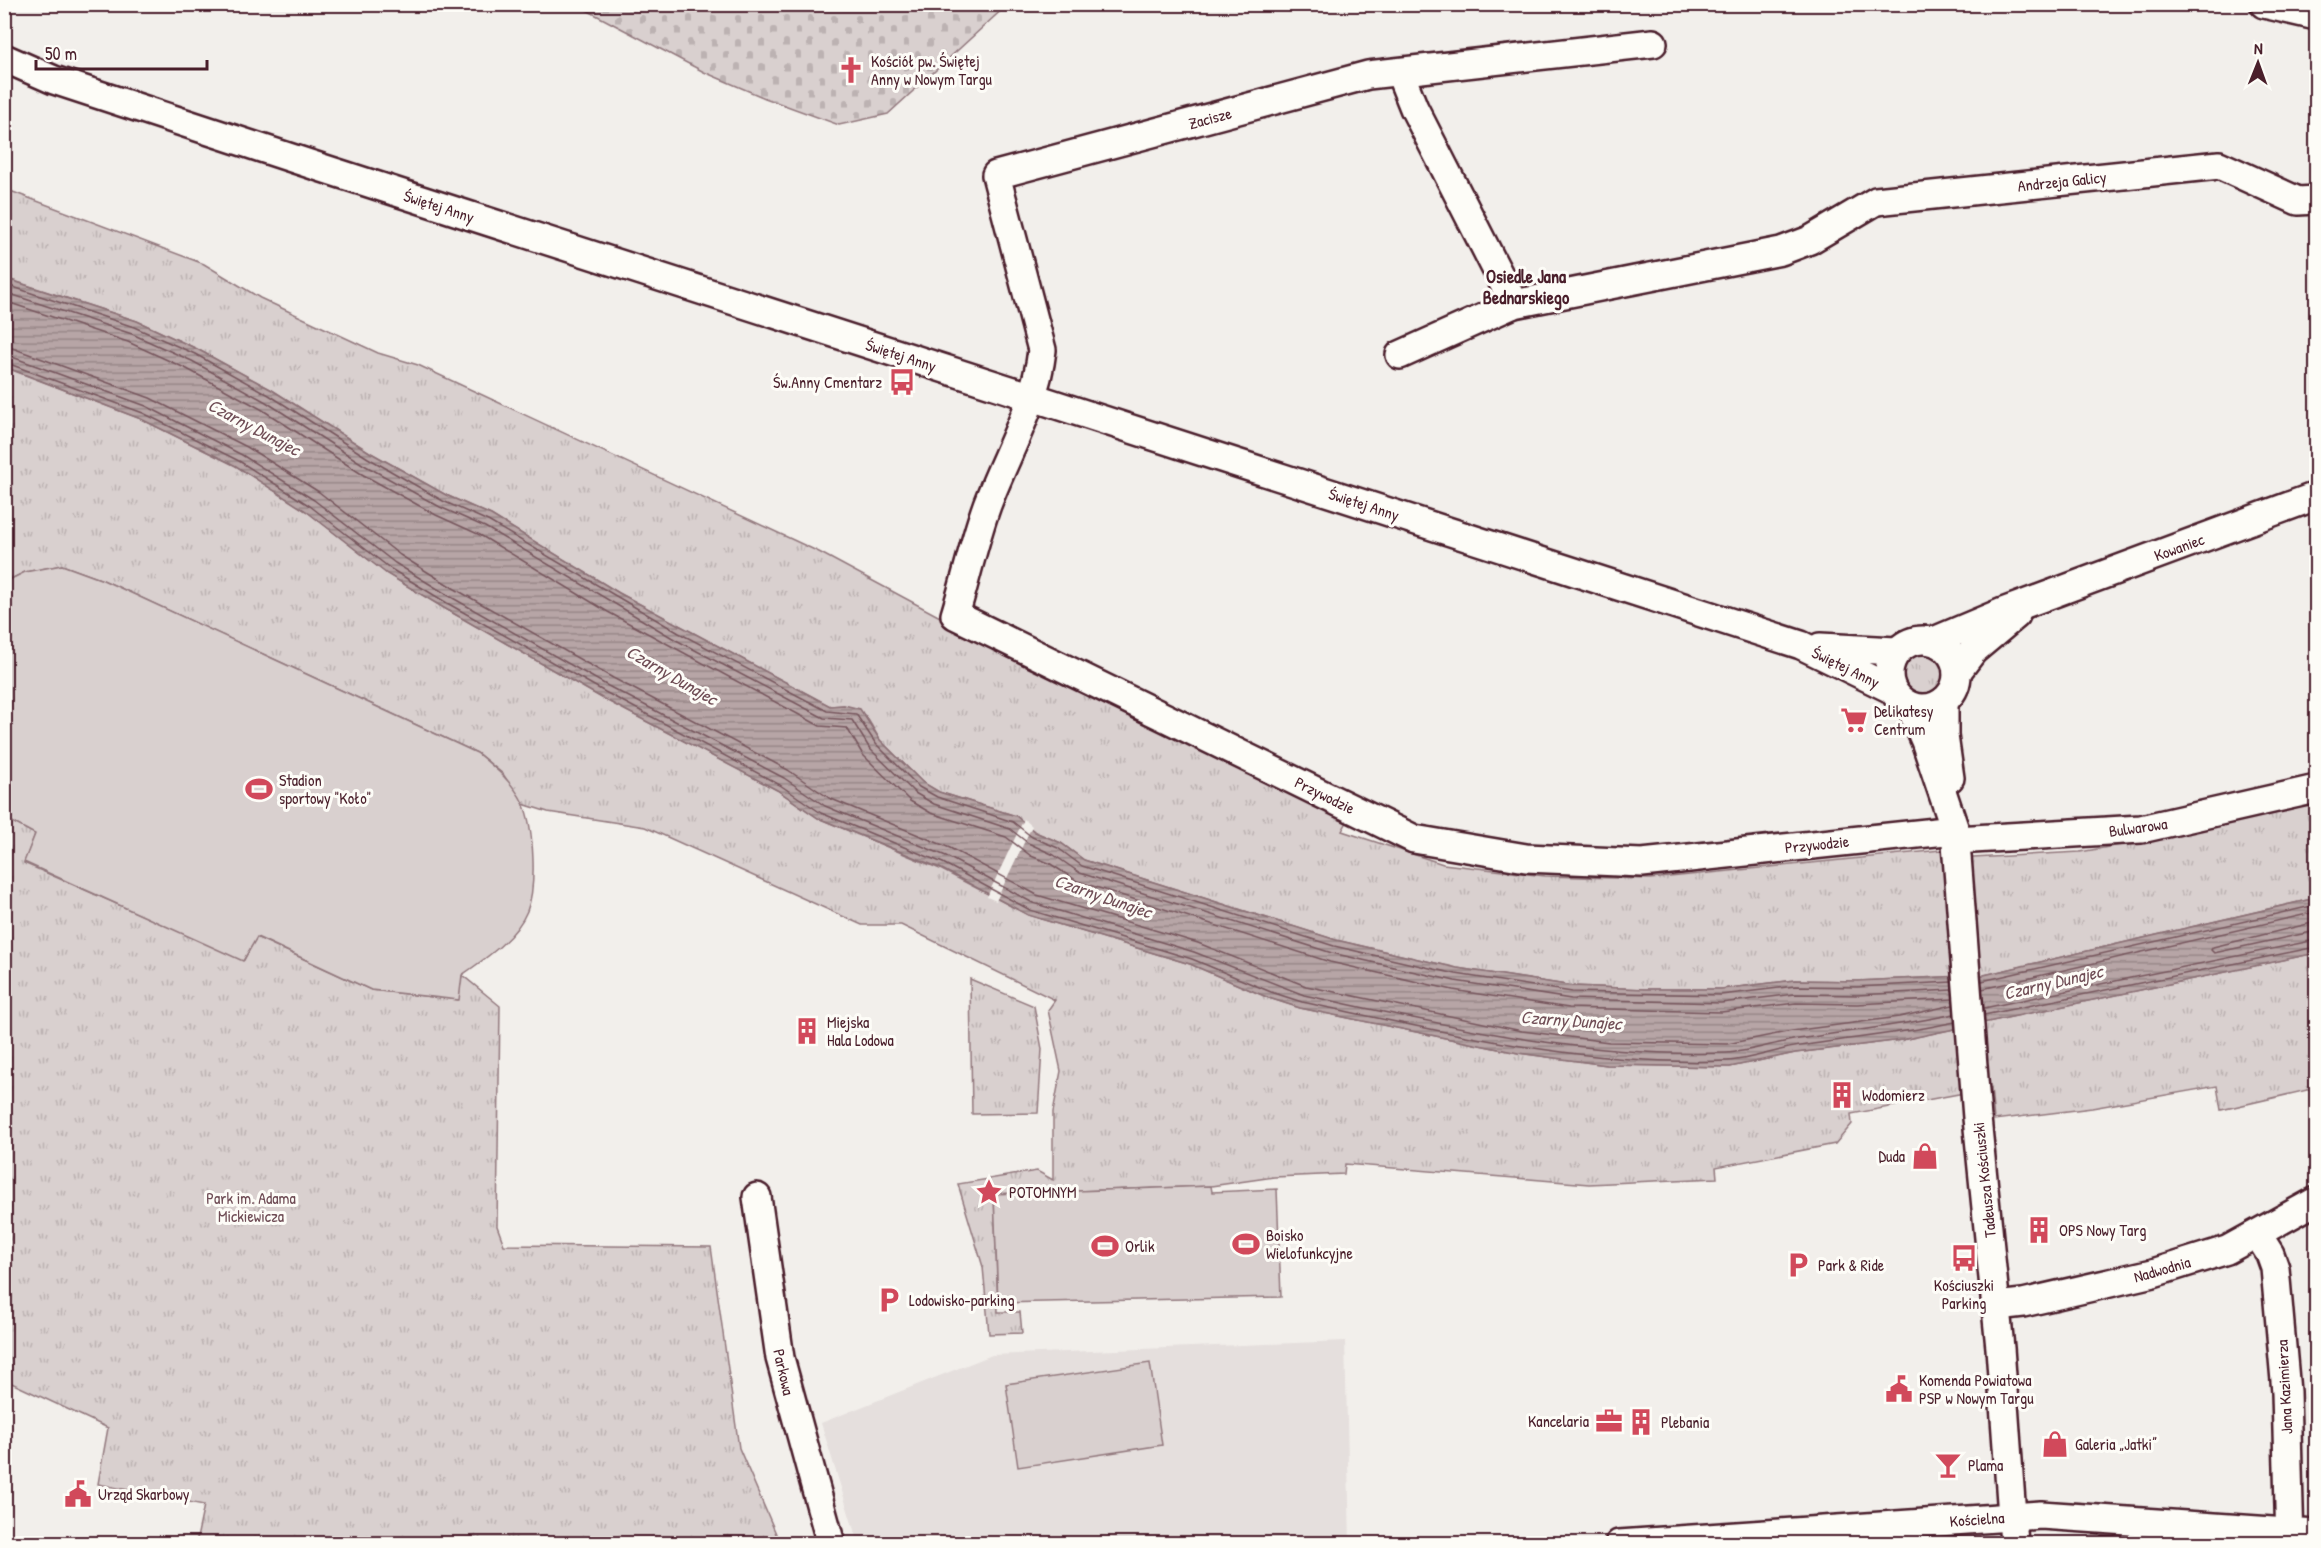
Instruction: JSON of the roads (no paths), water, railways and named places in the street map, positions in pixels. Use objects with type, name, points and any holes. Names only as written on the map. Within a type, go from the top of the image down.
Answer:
[{"type":"street","points":[[2264,4],[2316,16]]},
{"type":"street","name":"Zacisze","points":[[1032,398],[1039,374],[1041,350],[996,175],[1368,75],[1653,44]]},
{"type":"street","name":"Świętej Anny","points":[[11,68],[1801,645],[1901,698]]},
{"type":"street","points":[[1401,73],[1414,108],[1514,304]]},
{"type":"street","name":"Andrzeja Galicy","points":[[1400,356],[1514,304],[1781,251],[1810,240],[1876,201],[2219,165],[2298,201],[2316,200]]},
{"type":"street","name":"Przywodzie","points":[[1032,398],[987,507],[955,615],[1414,839],[1526,858],[1642,863],[1955,833]]},
{"type":"street","name":"Kowaniec","points":[[1934,641],[2042,598],[2316,496]]},
{"type":"street","name":"Kowaniec","points":[[1957,672],[1987,638],[2042,598]]},
{"type":"street","points":[[1916,640],[1934,641],[1950,653],[1957,672],[1954,688],[1944,701],[1928,708],[1901,698],[1888,669],[1896,651],[1916,640]]},
{"type":"street","name":"Świętej Anny","points":[[1801,645],[1855,651],[1896,651]]},
{"type":"street","name":"Tadeusza Kościuszki","points":[[1901,698],[1955,833]]},
{"type":"street","name":"Tadeusza Kościuszki","points":[[1944,701],[1944,736],[1953,796],[1975,1077],[1997,1306],[2014,1544]]},
{"type":"street","name":"Bulwarowa","points":[[1955,833],[2141,829],[2316,789]]},
{"type":"street","name":"Parkowa","points":[[757,1197],[780,1358],[831,1544]]},
{"type":"street","name":"Nadwodnia","points":[[1997,1306],[2023,1303],[2153,1273],[2227,1250],[2258,1235],[2316,1201]]},
{"type":"street","name":"Jana Kazimierza","points":[[2258,1235],[2270,1254],[2276,1279],[2286,1392],[2290,1538]]},
{"type":"street","name":"Kościelna","points":[[1619,1544],[2041,1515],[2290,1538],[2316,1534]]},
{"type":"water","name":"Czarny Dunajec","points":[[4,278],[137,321],[197,349],[272,390],[371,453],[446,495],[491,515],[619,593],[830,706],[844,705],[860,709],[880,740],[922,782],[939,792],[1016,816],[1035,832],[1061,843],[1084,860],[1336,940],[1457,968],[1573,986],[1721,989],[1795,980],[1857,981],[1984,975],[2316,898],[2316,953],[1902,1040],[1795,1053],[1730,1067],[1607,1065],[1518,1053],[1300,1008],[1269,998],[1190,964],[1028,915],[940,868],[818,818],[777,790],[602,698],[387,574],[306,511],[236,466],[141,419],[5,367]]},
{"type":"place","name":"Kościół pw. Świętej Anny w Nowym Targu","points":[[851,70]]},
{"type":"place","name":"Św.Anny Cmentarz","points":[[902,382]]},
{"type":"place","name":"Delikatesy Centrum","points":[[1854,720]]},
{"type":"place","name":"Stadion sportowy \"Koło\"","points":[[259,789]]},
{"type":"place","name":"Miejska Hala Lodowa","points":[[807,1031]]},
{"type":"place","name":"Wodomierz","points":[[1842,1095]]},
{"type":"place","name":"Duda","points":[[1925,1156]]},
{"type":"place","name":"POTOMNYM","points":[[989,1192]]},
{"type":"place","name":"OPS Nowy Targ","points":[[2039,1230]]},
{"type":"place","name":"Boisko Wielofunkcyjne","points":[[1246,1244]]},
{"type":"place","name":"Orlik","points":[[1105,1246]]},
{"type":"place","name":"Kościuszki Parking","points":[[1964,1258]]},
{"type":"place","name":"Park & Ride","points":[[1798,1265]]},
{"type":"place","name":"Lodowisko-parking","points":[[889,1300]]},
{"type":"place","name":"Komenda Powiatowa PSP w Nowym Targu","points":[[1899,1389]]},
{"type":"place","name":"Kancelaria","points":[[1609,1421]]},
{"type":"place","name":"Plebania","points":[[1641,1422]]},
{"type":"place","name":"Galeria „Jatki”","points":[[2055,1444]]},
{"type":"place","name":"Plama","points":[[1948,1465]]},
{"type":"place","name":"Urząd Skarbowy","points":[[78,1494]]},
{"type":"district","name":"Osiedle Jana Bednarskiego","points":[[1526,286]]},
{"type":"park label","name":"Park im. Adama Mickiewicza","points":[[251,1207]]}]
